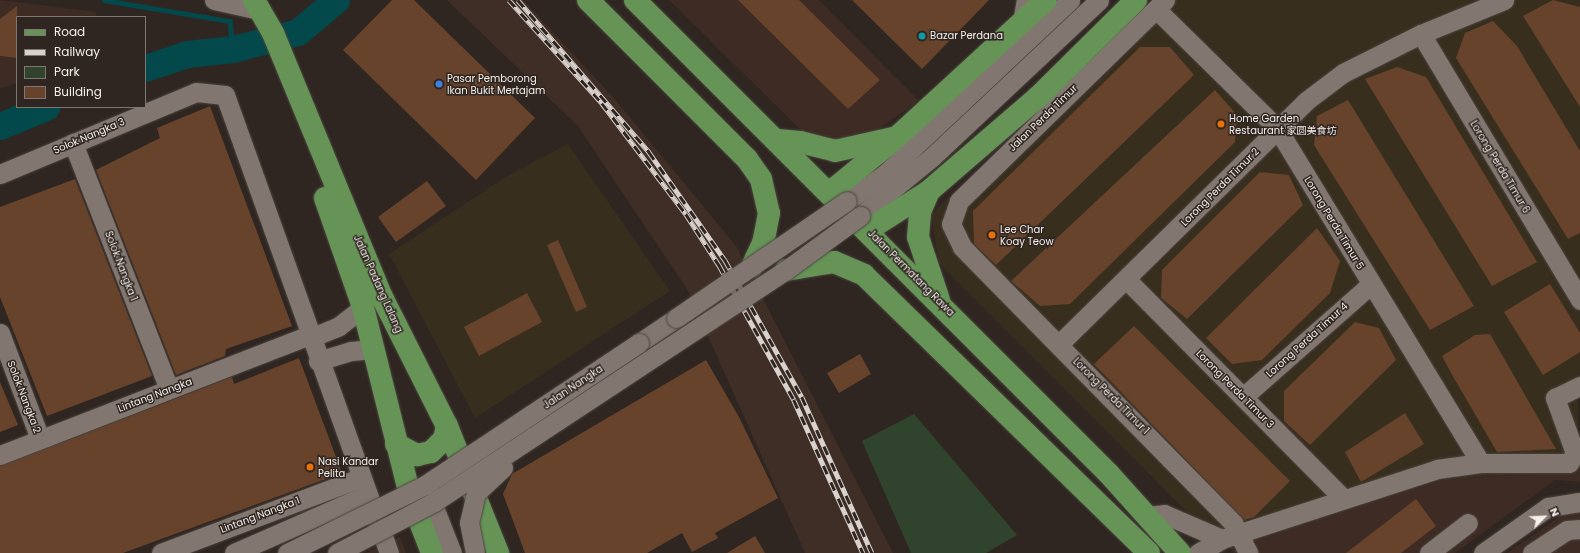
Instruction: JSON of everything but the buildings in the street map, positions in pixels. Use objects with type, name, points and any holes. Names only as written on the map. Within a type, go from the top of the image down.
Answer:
[{"type":"main road","points":[[588,0],[746,159],[761,179],[769,213],[764,244],[752,267]]},
{"type":"main road","name":"Jalan Permatang Rawa","points":[[635,0],[777,140],[864,223],[1180,553]]},
{"type":"main road","points":[[838,197],[897,137],[1046,0]]},
{"type":"main road","points":[[864,223],[929,191],[1038,97],[1152,3]]},
{"type":"main road","name":"Jalan Padang Lalang","points":[[266,27],[363,307],[396,444],[423,495],[432,553]]},
{"type":"main road","name":"Jalan Padang Lalang","points":[[266,27],[382,297],[446,426],[498,553]]},
{"type":"main road","points":[[777,140],[835,151],[897,137]]},
{"type":"main road","points":[[929,191],[920,212],[918,237],[940,303]]},
{"type":"main road","points":[[786,270],[834,262],[864,275],[1149,553]]},
{"type":"main road","points":[[396,444],[417,455],[431,452],[444,439],[446,426]]},
{"type":"main road","points":[[423,495],[415,487],[434,473],[445,471],[466,477]]},
{"type":"street","points":[[214,0],[266,27]]},
{"type":"street","points":[[1022,22],[1026,0]]},
{"type":"street","points":[[838,197],[885,174],[1070,0]]},
{"type":"street","points":[[864,223],[926,162],[1100,0]]},
{"type":"street","name":"Lorong Perda Timur 2","points":[[1059,344],[1127,280],[1277,128],[1343,74],[1421,34],[1504,0]]},
{"type":"street","name":"Lorong Perda Timur 5","points":[[1152,3],[1277,128],[1481,463]]},
{"type":"street","name":"Jalan Perda Timur","points":[[962,247],[951,224],[959,201],[1152,3]]},
{"type":"street","name":"Lorong Perda Timur 6","points":[[1421,34],[1580,300]]},
{"type":"street","name":"Solok Nangka 3","points":[[0,174],[196,92],[225,95],[310,336]]},
{"type":"street","name":"Solok Nangka 1","points":[[73,143],[169,389]]},
{"type":"street","name":"Jalan Nangka","points":[[337,553],[752,267],[838,197]]},
{"type":"street","name":"Jalan Nangka","points":[[287,553],[423,495],[582,405],[786,270],[864,223]]},
{"type":"street","name":"Lorong Perda Timur 1","points":[[962,247],[1059,344],[1245,545]]},
{"type":"street","name":"Lorong Perda Timur 3","points":[[1127,280],[1344,499]]},
{"type":"street","name":"Lorong Perda Timur 4","points":[[1243,397],[1371,284]]},
{"type":"street","name":"Lintang Nangka","points":[[0,455],[169,389],[339,326],[363,307]]},
{"type":"street","name":"Solok Nangka 2","points":[[0,333],[40,440]]},
{"type":"street","points":[[310,336],[359,478],[387,552]]},
{"type":"street","points":[[318,362],[351,350],[374,349]]},
{"type":"street","points":[[1146,516],[1164,514],[1222,539],[1245,545],[1344,499],[1437,469],[1481,463],[1569,463],[1573,459],[1575,453],[1555,398],[1580,386]]},
{"type":"street","points":[[475,553],[469,523],[476,493],[488,480],[582,405]]},
{"type":"street","name":"Lintang Nangka 1","points":[[161,553],[359,478]]},
{"type":"street","points":[[234,553],[366,495]]},
{"type":"street","points":[[423,495],[452,553]]},
{"type":"street","points":[[1483,553],[1548,507],[1580,502]]},
{"type":"street","points":[[323,515],[340,522],[351,535],[354,553]]},
{"type":"street","points":[[1429,553],[1468,523]]},
{"type":"street","points":[[1532,553],[1566,530],[1580,529]]},
{"type":"street","points":[[1198,553],[1222,539]]},
{"type":"shaded area","points":[[0,0],[96,12],[96,16],[16,16],[16,83],[0,89]]},
{"type":"shaded area","points":[[447,0],[523,0],[613,97],[736,246],[893,553],[805,553],[687,289],[578,126]]},
{"type":"shaded area","points":[[669,0],[819,0],[919,101],[868,136],[841,143],[806,135]]},
{"type":"shaded area","points":[[1158,0],[1580,0],[1580,392],[1577,393],[1580,472],[1445,479],[1230,548],[1213,538],[939,263],[931,214]]},
{"type":"shaded area","points":[[568,144],[670,291],[475,418],[389,254],[507,176]]},
{"type":"shaded area","points":[[1580,472],[1580,482],[1555,480],[1455,553],[1233,553],[1230,548],[1445,479]]},
{"type":"shaded area","points":[[1566,512],[1580,512],[1580,553],[1507,553]]},
{"type":"shaded area","points":[[400,537],[406,553],[366,553]]},
{"type":"green space","points":[[914,414],[1017,535],[986,553],[911,553],[862,441]]},
{"type":"waterway","points":[[104,0],[230,21],[233,49]]},
{"type":"waterway","points":[[146,68],[187,54],[233,49],[298,32],[336,0]]},
{"type":"waterway","points":[[0,126],[44,108]]},
{"type":"railway","points":[[509,0],[602,103],[686,214],[719,265],[794,400],[863,553]]},
{"type":"railway","points":[[518,0],[649,152],[725,260],[802,397],[872,553]]},
{"type":"place","name":"Bazar Perdana","points":[[922,36]]},
{"type":"place","name":"Pasar Pemborong Ikan Bukit Mertajam","points":[[439,84]]},
{"type":"place","name":"Home Garden Restaurant 家圆美食坊","points":[[1221,124]]},
{"type":"place","name":"Lee Char Koay Teow","points":[[992,235]]},
{"type":"place","name":"Nasi Kandar Pelita","points":[[310,467]]}]
